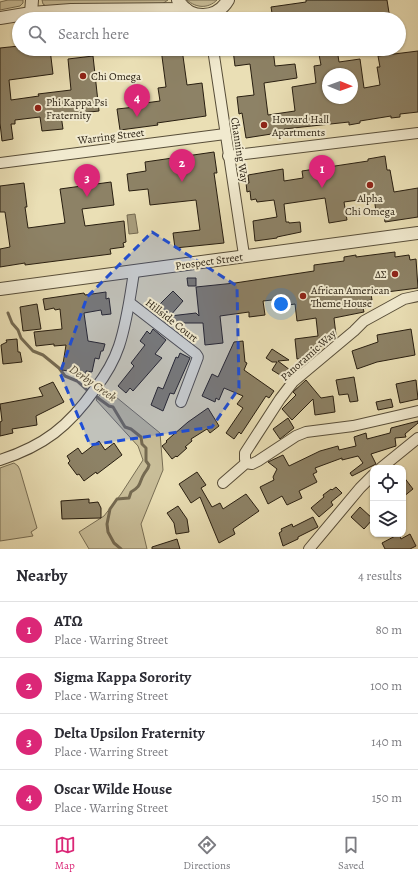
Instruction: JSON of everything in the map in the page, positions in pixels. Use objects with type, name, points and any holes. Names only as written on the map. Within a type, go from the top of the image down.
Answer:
[{"type":"street","points":[[32,0],[32,12]]},
{"type":"street","points":[[217,12],[228,0]]},
{"type":"street","points":[[51,12],[182,5],[193,12]]},
{"type":"street","points":[[0,18],[12,16]]},
{"type":"street","name":"Channing Way","points":[[214,56],[244,256]]},
{"type":"street","points":[[228,156],[418,133]]},
{"type":"street","name":"Warring Street","points":[[0,162],[225,134]]},
{"type":"street","name":"Prospect Street","points":[[0,289],[418,233]]},
{"type":"street","points":[[0,460],[20,453],[49,437],[68,422],[104,377],[119,348],[130,303],[134,272]]},
{"type":"street","name":"Panoramic Way","points":[[246,463],[245,452],[293,382],[364,321],[404,299],[418,296]]},
{"type":"street","name":"Hillside Court","points":[[130,303],[198,357],[181,402]]},
{"type":"street","points":[[223,483],[246,463],[252,464],[258,461],[296,436],[306,432],[353,426],[418,411]]},
{"type":"street","points":[[385,465],[418,438]]},
{"type":"street","points":[[309,549],[370,478]]},
{"type":"highlighted area","points":[[152,232],[237,286],[239,388],[212,427],[90,445],[60,373],[87,297]]},
{"type":"shaded area","points":[[8,0],[23,0],[23,3],[20,6],[0,10],[0,2]]},
{"type":"shaded area","points":[[42,0],[168,0],[162,4],[46,6],[43,4]]},
{"type":"shaded area","points":[[187,0],[217,0],[210,5],[198,6]]},
{"type":"shaded area","points":[[135,214],[138,233],[129,234],[127,215]]},
{"type":"shaded area","points":[[105,388],[160,433],[163,470],[141,524],[147,549],[89,549],[79,532],[104,516],[121,494],[143,460],[138,446],[96,400]]},
{"type":"shaded area","points":[[14,463],[20,470],[37,528],[31,532],[33,536],[0,541],[0,468]]},
{"type":"building","points":[[306,0],[387,0],[389,12],[272,12],[271,7],[306,2]]},
{"type":"building","points":[[12,47],[12,56],[51,56],[53,74],[9,80],[11,100],[39,96],[38,94],[71,90],[68,59],[93,56],[99,111],[61,115],[63,129],[42,131],[40,117],[15,120],[15,124],[11,124],[13,139],[2,141],[0,123],[0,48]]},
{"type":"building","points":[[418,51],[418,112],[400,114],[400,117],[391,118],[391,116],[360,121],[360,123],[349,125],[349,122],[284,129],[284,132],[246,138],[242,113],[239,114],[237,97],[254,95],[250,64],[235,66],[234,56],[274,56],[275,66],[295,64],[297,78],[264,83],[268,115],[295,111],[292,87],[316,83],[314,66],[321,65],[319,56],[338,56],[339,62],[360,59],[364,88],[380,85],[377,67],[380,67],[378,56],[406,56],[406,52]]},
{"type":"building","points":[[162,56],[183,56],[187,85],[202,83],[206,116],[120,130],[117,109],[145,106],[145,103],[160,101],[158,88],[166,87]]},
{"type":"building","points":[[214,152],[217,173],[214,173],[224,243],[175,248],[173,233],[200,230],[196,200],[150,205],[148,189],[129,191],[127,174],[146,171],[145,162]]},
{"type":"building","points":[[385,156],[387,170],[390,170],[394,192],[418,188],[418,217],[385,222],[383,210],[376,211],[374,198],[344,202],[347,220],[329,223],[325,198],[284,204],[286,222],[300,222],[301,232],[277,238],[255,241],[253,221],[277,217],[274,200],[257,202],[256,199],[251,200],[250,191],[247,192],[246,183],[249,183],[248,175],[283,169],[284,181],[303,178],[302,171],[368,161],[368,159]]},
{"type":"building","points":[[111,182],[114,205],[82,209],[85,226],[124,221],[126,242],[123,243],[124,247],[110,249],[111,254],[0,267],[0,249],[10,247],[5,212],[0,212],[0,186],[24,183],[28,228],[65,223],[60,189]]},
{"type":"building","points":[[395,252],[395,257],[409,255],[410,260],[416,259],[418,288],[371,294],[372,300],[365,301],[366,308],[363,308],[364,312],[334,318],[336,335],[323,346],[314,347],[315,352],[313,352],[313,355],[310,355],[310,358],[297,359],[295,339],[318,336],[316,318],[297,321],[295,304],[282,306],[281,299],[263,301],[265,315],[249,317],[249,312],[220,316],[223,343],[205,345],[203,323],[180,323],[177,326],[173,322],[165,322],[160,317],[167,316],[157,307],[173,291],[183,301],[170,316],[196,313],[199,316],[196,287],[235,283],[314,271],[314,265],[344,261],[344,257]]},
{"type":"building","points":[[187,278],[196,278],[196,286],[188,286]]},
{"type":"building","points":[[106,292],[106,299],[109,298],[111,314],[102,315],[101,310],[84,313],[88,341],[105,344],[99,359],[95,358],[92,372],[86,371],[86,374],[62,370],[66,345],[54,346],[54,344],[36,346],[34,332],[62,329],[60,309],[55,310],[54,308],[45,310],[43,299],[84,293],[85,295]]},
{"type":"building","points":[[37,304],[41,329],[23,331],[20,307]]},
{"type":"building","points":[[153,329],[166,340],[155,354],[162,358],[133,391],[130,388],[126,393],[118,386],[134,366],[131,363],[145,345],[140,341],[147,331],[150,334]]},
{"type":"building","points":[[411,329],[415,355],[377,362],[357,369],[352,351],[378,342],[377,335]]},
{"type":"building","points":[[17,339],[18,352],[20,352],[22,362],[3,364],[1,345],[7,342],[6,340]]},
{"type":"building","points":[[243,341],[245,362],[247,363],[244,370],[274,391],[269,398],[266,396],[241,434],[239,432],[234,439],[226,433],[243,408],[237,404],[243,396],[224,388],[219,400],[216,398],[215,402],[202,396],[212,374],[218,377],[234,342]]},
{"type":"building","points":[[272,349],[289,360],[278,361],[290,370],[285,378],[272,370],[277,362],[272,362],[266,358]]},
{"type":"building","points":[[180,353],[190,358],[174,394],[170,393],[163,411],[151,405],[158,387],[163,389],[176,357],[178,358]]},
{"type":"building","points":[[354,377],[358,401],[350,402],[348,394],[339,395],[336,380]]},
{"type":"building","points":[[306,380],[321,398],[333,396],[335,412],[315,415],[313,399],[292,420],[282,409],[296,395],[293,392]]},
{"type":"building","points":[[416,380],[418,399],[400,403],[396,384]]},
{"type":"building","points":[[53,382],[64,402],[36,416],[37,425],[12,429],[13,433],[0,436],[0,422],[2,421],[0,404],[43,396],[39,388]]},
{"type":"building","points":[[391,399],[393,407],[378,410],[376,402]]},
{"type":"building","points":[[208,408],[219,426],[210,433],[207,429],[191,439],[192,441],[185,447],[187,448],[177,457],[176,456],[172,459],[162,446],[188,422]]},
{"type":"building","points":[[288,418],[294,428],[280,439],[273,429]]},
{"type":"building","points":[[418,421],[418,423],[405,434],[406,437],[395,438],[396,446],[371,454],[376,464],[370,465],[370,467],[352,476],[350,473],[363,463],[358,456],[342,460],[342,458],[315,468],[317,472],[313,474],[317,482],[299,491],[302,498],[287,505],[282,496],[268,504],[260,487],[274,480],[273,477],[277,469],[268,462],[283,455],[289,466],[320,451],[338,446],[339,450],[356,446],[354,437],[366,433],[367,439],[390,433],[391,428]]},
{"type":"building","points":[[99,441],[105,450],[114,443],[122,455],[97,474],[96,472],[84,481],[79,474],[77,475],[68,463],[70,461],[67,456],[78,448],[82,454]]},
{"type":"building","points":[[197,472],[206,485],[201,488],[212,507],[220,503],[223,509],[246,494],[259,511],[233,529],[235,534],[219,543],[200,497],[191,503],[179,484]]},
{"type":"building","points":[[406,480],[413,489],[406,495]]},
{"type":"building","points":[[336,487],[342,493],[331,502],[333,505],[319,517],[311,508],[324,497],[323,495]]},
{"type":"building","points":[[89,499],[89,503],[98,502],[101,508],[101,518],[62,519],[61,501]]},
{"type":"building","points":[[178,506],[187,519],[189,532],[176,534],[174,523],[167,513]]},
{"type":"building","points":[[360,507],[370,516],[370,522],[364,529],[351,517]]},
{"type":"building","points":[[313,517],[318,527],[283,546],[279,533],[282,531],[281,529],[292,524],[293,527]]},
{"type":"building","points":[[410,534],[416,546],[410,549],[385,549],[382,543],[393,537],[400,537],[401,539]]},
{"type":"building","points":[[177,539],[180,549],[152,549],[152,547]]},
{"type":"waterway","name":"Derby Creek","points":[[8,313],[21,338],[33,351],[43,355],[59,368],[65,376],[77,381],[109,406],[113,407],[125,427],[131,429],[141,437],[142,444],[146,448],[146,461],[149,465],[148,468],[142,477],[139,486],[131,492],[129,498],[117,499],[110,509],[107,524],[108,532],[114,543],[121,549]]},
{"type":"place","name":"Chi Omega","points":[[83,76]]},
{"type":"place","name":"Phi Kappa Psi Fraternity","points":[[38,108]]},
{"type":"place","name":"Oscar Wilde House","points":[[137,117]]},
{"type":"place","name":"Howard Hall Apartments","points":[[264,125]]},
{"type":"place","name":"Sigma Kappa Sorority","points":[[182,182]]},
{"type":"place","name":"Alpha Chi Omega","points":[[370,185]]},
{"type":"place","name":"ΑΤΩ","points":[[322,188]]},
{"type":"place","name":"Delta Upsilon Fraternity","points":[[87,197]]},
{"type":"place","name":"ΔΣ","points":[[395,274]]},
{"type":"place","name":"African American Theme House","points":[[303,296]]}]
